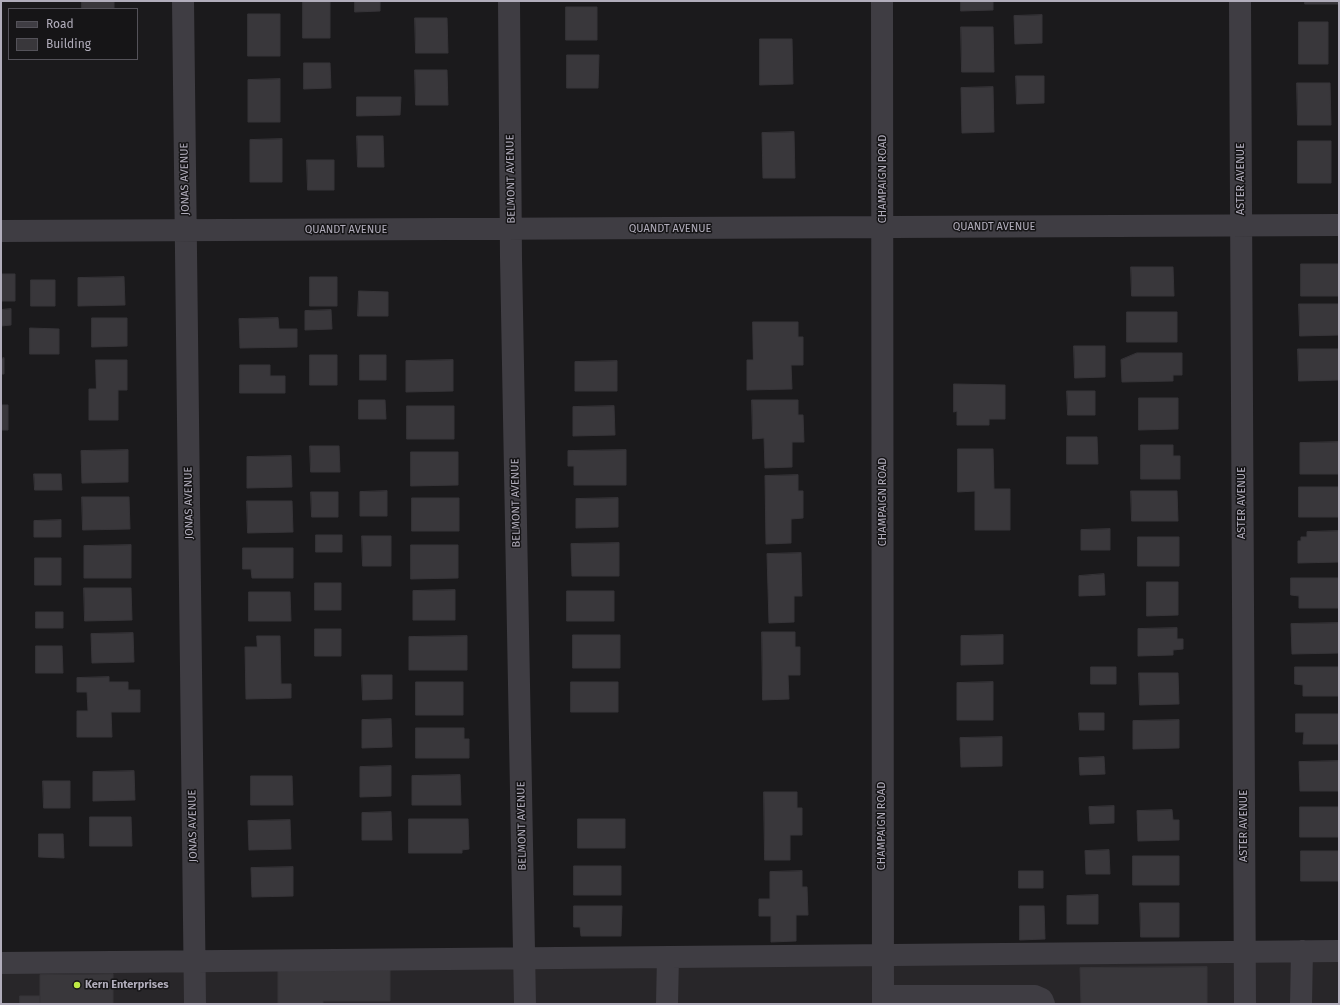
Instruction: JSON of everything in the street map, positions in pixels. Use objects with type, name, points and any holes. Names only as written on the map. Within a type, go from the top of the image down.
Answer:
[{"type":"street","name":"JONAS AVENUE","points":[[183,1],[195,1004]]},
{"type":"street","name":"BELMONT AVENUE","points":[[509,1],[511,229],[525,1004]]},
{"type":"street","name":"CHAMPAIGN ROAD","points":[[882,1],[884,228],[883,1000]]},
{"type":"street","name":"ASTER AVENUE","points":[[1240,1],[1245,1004]]},
{"type":"street","name":"QUANDT AVENUE","points":[[1,231],[1339,225]]},
{"type":"street","points":[[1,963],[1339,950]]},
{"type":"street","points":[[1301,1004],[1302,951]]},
{"type":"street","points":[[667,1004],[668,957]]},
{"type":"street","points":[[883,1000],[1035,996],[1042,998],[1044,1004]]},
{"type":"shaded area","points":[[1339,951],[1339,1004],[1,1004],[1,963]]},
{"type":"building","points":[[82,1],[114,1],[114,8],[82,8]]},
{"type":"building","points":[[303,1],[330,1],[330,38],[303,38]]},
{"type":"building","points":[[355,1],[380,1],[380,11],[355,12]]},
{"type":"building","points":[[961,1],[993,1],[993,10],[961,11]]},
{"type":"building","points":[[1305,1],[1339,1],[1339,4],[1305,4]]},
{"type":"building","points":[[566,7],[597,7],[597,40],[566,40]]},
{"type":"building","points":[[248,14],[280,14],[280,56],[248,56]]},
{"type":"building","points":[[1042,15],[1042,43],[1015,44],[1014,16]]},
{"type":"building","points":[[415,18],[447,18],[448,53],[416,53]]},
{"type":"building","points":[[1299,22],[1328,22],[1328,64],[1299,64]]},
{"type":"building","points":[[961,27],[993,27],[994,72],[962,72]]},
{"type":"building","points":[[760,39],[792,39],[793,84],[760,85]]},
{"type":"building","points":[[567,55],[599,55],[598,88],[567,88]]},
{"type":"building","points":[[304,63],[330,63],[331,88],[304,89]]},
{"type":"building","points":[[415,70],[447,70],[448,105],[416,105]]},
{"type":"building","points":[[1016,76],[1044,76],[1044,103],[1017,104]]},
{"type":"building","points":[[280,79],[280,122],[248,122],[248,80]]},
{"type":"building","points":[[1297,83],[1330,83],[1331,125],[1298,125]]},
{"type":"building","points":[[993,87],[994,132],[962,133],[961,88]]},
{"type":"building","points":[[357,97],[401,97],[400,115],[357,116]]},
{"type":"building","points":[[794,132],[795,178],[763,178],[762,133]]},
{"type":"building","points":[[357,136],[383,136],[384,167],[358,167]]},
{"type":"building","points":[[282,139],[282,182],[250,182],[250,140]]},
{"type":"building","points":[[1298,141],[1331,141],[1331,183],[1298,183]]},
{"type":"building","points":[[307,160],[334,160],[334,190],[308,190]]},
{"type":"building","points":[[1301,264],[1339,264],[1339,296],[1301,296]]},
{"type":"building","points":[[1131,267],[1173,267],[1174,296],[1132,296]]},
{"type":"building","points":[[1,274],[15,274],[15,301],[1,301]]},
{"type":"building","points":[[124,277],[125,305],[78,306],[78,278]]},
{"type":"building","points":[[310,277],[337,277],[337,306],[310,306]]},
{"type":"building","points":[[31,280],[55,280],[55,306],[31,306]]},
{"type":"building","points":[[359,291],[388,292],[388,316],[358,316]]},
{"type":"building","points":[[1299,304],[1339,304],[1339,335],[1300,336]]},
{"type":"building","points":[[11,309],[11,325],[1,326],[1,310]]},
{"type":"building","points":[[331,310],[332,329],[305,330],[305,311]]},
{"type":"building","points":[[1127,312],[1177,312],[1177,342],[1127,342]]},
{"type":"building","points":[[92,318],[127,318],[127,346],[92,347]]},
{"type":"building","points":[[278,318],[279,329],[297,329],[297,347],[240,348],[239,319]]},
{"type":"building","points":[[753,322],[798,322],[798,337],[803,337],[803,365],[791,365],[792,389],[747,390],[747,360],[753,360]]},
{"type":"building","points":[[30,328],[59,329],[59,354],[30,354]]},
{"type":"building","points":[[1074,346],[1105,346],[1105,377],[1075,378]]},
{"type":"building","points":[[1298,349],[1339,349],[1339,380],[1299,381]]},
{"type":"building","points":[[1137,353],[1182,353],[1182,375],[1173,375],[1173,381],[1122,382],[1121,360]]},
{"type":"building","points":[[310,355],[337,355],[337,385],[310,385]]},
{"type":"building","points":[[360,355],[386,355],[386,380],[360,380]]},
{"type":"building","points":[[4,358],[4,374],[1,374],[1,359]]},
{"type":"building","points":[[96,360],[127,360],[127,390],[118,390],[118,420],[89,420],[89,389],[96,389]]},
{"type":"building","points":[[453,360],[453,391],[406,392],[406,361]]},
{"type":"building","points":[[617,361],[617,391],[575,391],[575,362]]},
{"type":"building","points":[[240,365],[270,365],[270,376],[285,376],[285,393],[240,393]]},
{"type":"building","points":[[954,384],[1005,385],[1005,419],[989,419],[989,425],[957,425],[957,411],[954,412]]},
{"type":"building","points":[[1067,391],[1095,391],[1095,415],[1068,415]]},
{"type":"building","points":[[1139,398],[1178,398],[1178,429],[1139,430]]},
{"type":"building","points":[[359,400],[385,400],[386,419],[359,419]]},
{"type":"building","points":[[752,400],[798,400],[798,415],[803,415],[804,442],[792,442],[792,467],[765,468],[764,438],[753,439]]},
{"type":"building","points":[[1,405],[8,405],[8,430],[1,430]]},
{"type":"building","points":[[407,406],[454,406],[454,439],[407,439]]},
{"type":"building","points":[[614,406],[615,435],[573,436],[573,407]]},
{"type":"building","points":[[1067,437],[1097,437],[1098,464],[1067,464]]},
{"type":"building","points":[[1339,442],[1339,474],[1300,474],[1300,443]]},
{"type":"building","points":[[1141,445],[1173,445],[1173,456],[1180,456],[1180,479],[1141,479]]},
{"type":"building","points":[[310,446],[339,446],[340,472],[311,472]]},
{"type":"building","points":[[958,449],[993,449],[994,489],[1010,489],[1010,530],[975,530],[975,491],[958,492]]},
{"type":"building","points":[[128,450],[128,482],[82,483],[81,451]]},
{"type":"building","points":[[626,450],[626,485],[574,485],[574,466],[568,466],[568,451]]},
{"type":"building","points":[[411,452],[458,452],[458,485],[411,486]]},
{"type":"building","points":[[291,456],[292,487],[247,488],[247,457]]},
{"type":"building","points":[[34,474],[61,474],[62,490],[35,490]]},
{"type":"building","points":[[798,475],[798,491],[803,491],[803,518],[791,519],[791,543],[766,544],[765,476]]},
{"type":"building","points":[[1299,487],[1339,487],[1339,517],[1299,517]]},
{"type":"building","points":[[387,491],[387,516],[360,516],[360,492]]},
{"type":"building","points":[[1131,491],[1177,491],[1178,521],[1132,521]]},
{"type":"building","points":[[311,492],[338,492],[338,517],[312,517]]},
{"type":"building","points":[[82,497],[129,497],[130,529],[83,530]]},
{"type":"building","points":[[412,498],[459,498],[459,531],[412,531]]},
{"type":"building","points":[[618,498],[618,527],[576,528],[576,499]]},
{"type":"building","points":[[247,501],[292,501],[293,532],[248,533]]},
{"type":"building","points":[[61,520],[61,537],[34,537],[34,521]]},
{"type":"building","points":[[1110,529],[1110,550],[1081,550],[1081,530]]},
{"type":"building","points":[[1339,531],[1339,562],[1298,563],[1298,541],[1301,541],[1301,537],[1307,537],[1307,532]]},
{"type":"building","points":[[316,535],[342,535],[342,552],[316,552]]},
{"type":"building","points":[[362,536],[391,536],[391,566],[363,566]]},
{"type":"building","points":[[1138,537],[1179,537],[1179,566],[1138,566]]},
{"type":"building","points":[[619,543],[619,576],[572,576],[571,544]]},
{"type":"building","points":[[131,545],[131,578],[84,578],[84,546]]},
{"type":"building","points":[[411,545],[458,545],[458,578],[411,579]]},
{"type":"building","points":[[243,548],[293,548],[293,578],[252,578],[251,569],[243,569]]},
{"type":"building","points":[[801,553],[802,596],[794,596],[794,622],[769,623],[767,554]]},
{"type":"building","points":[[35,558],[61,558],[61,585],[35,585]]},
{"type":"building","points":[[1104,574],[1105,595],[1079,596],[1079,576]]},
{"type":"building","points":[[1291,578],[1339,578],[1339,608],[1299,608],[1299,596],[1291,595]]},
{"type":"building","points":[[1147,582],[1178,582],[1178,615],[1147,616]]},
{"type":"building","points":[[315,583],[341,583],[341,610],[315,610]]},
{"type":"building","points":[[84,588],[131,588],[132,620],[85,621]]},
{"type":"building","points":[[455,590],[455,620],[413,620],[413,591]]},
{"type":"building","points":[[567,591],[614,591],[614,621],[567,621]]},
{"type":"building","points":[[249,592],[290,592],[291,621],[249,621]]},
{"type":"building","points":[[36,612],[63,612],[63,628],[36,628]]},
{"type":"building","points":[[1339,623],[1339,653],[1292,654],[1291,624]]},
{"type":"building","points":[[1177,628],[1177,639],[1183,639],[1183,649],[1173,650],[1173,655],[1138,656],[1138,629]]},
{"type":"building","points":[[315,629],[341,629],[341,656],[315,656]]},
{"type":"building","points":[[762,632],[795,632],[795,647],[800,647],[800,675],[788,675],[789,699],[763,700]]},
{"type":"building","points":[[133,633],[134,662],[92,663],[91,634]]},
{"type":"building","points":[[573,635],[620,635],[620,668],[573,668]]},
{"type":"building","points":[[1003,635],[1003,664],[961,665],[961,636]]},
{"type":"building","points":[[257,636],[280,636],[281,684],[291,684],[291,698],[246,699],[245,647],[257,647]]},
{"type":"building","points":[[467,636],[467,670],[409,670],[409,637]]},
{"type":"building","points":[[36,646],[62,646],[63,673],[36,673]]},
{"type":"building","points":[[1091,667],[1116,667],[1116,684],[1091,684]]},
{"type":"building","points":[[1295,667],[1339,667],[1339,696],[1303,696],[1303,685],[1295,684]]},
{"type":"building","points":[[1139,673],[1178,673],[1179,704],[1140,705]]},
{"type":"building","points":[[362,675],[392,675],[392,699],[363,700]]},
{"type":"building","points":[[109,677],[109,682],[128,682],[128,690],[140,690],[140,712],[111,712],[112,737],[77,737],[77,711],[88,711],[87,692],[77,692],[77,678]]},
{"type":"building","points":[[416,682],[463,682],[463,715],[416,715]]},
{"type":"building","points":[[571,682],[618,682],[618,712],[571,712]]},
{"type":"building","points":[[993,682],[993,720],[957,720],[957,683]]},
{"type":"building","points":[[1079,713],[1104,713],[1104,730],[1080,730]]},
{"type":"building","points":[[1296,714],[1339,714],[1339,744],[1303,744],[1304,732],[1296,732]]},
{"type":"building","points":[[391,719],[392,747],[362,748],[362,720]]},
{"type":"building","points":[[1179,720],[1179,748],[1133,749],[1133,721]]},
{"type":"building","points":[[416,728],[464,728],[464,739],[469,739],[469,758],[416,758]]},
{"type":"building","points":[[1002,737],[1002,766],[961,767],[960,738]]},
{"type":"building","points":[[1104,757],[1105,774],[1080,775],[1079,758]]},
{"type":"building","points":[[1339,761],[1339,791],[1300,791],[1299,762]]},
{"type":"building","points":[[391,766],[391,796],[360,797],[360,767]]},
{"type":"building","points":[[134,771],[135,800],[93,801],[93,772]]},
{"type":"building","points":[[460,775],[461,805],[412,805],[412,776]]},
{"type":"building","points":[[251,776],[292,776],[293,805],[251,805]]},
{"type":"building","points":[[43,781],[70,781],[70,808],[44,808]]},
{"type":"building","points":[[764,792],[797,792],[797,808],[802,808],[802,835],[790,835],[790,860],[765,860]]},
{"type":"building","points":[[1114,806],[1114,823],[1090,824],[1089,807]]},
{"type":"building","points":[[1300,807],[1339,807],[1339,837],[1300,837]]},
{"type":"building","points":[[1172,810],[1173,820],[1179,820],[1179,840],[1138,841],[1137,811]]},
{"type":"building","points":[[391,812],[392,840],[362,840],[362,813]]},
{"type":"building","points":[[90,817],[131,817],[132,846],[90,846]]},
{"type":"building","points":[[409,819],[468,819],[469,849],[462,850],[462,853],[409,853]]},
{"type":"building","points":[[578,819],[625,819],[625,848],[578,848]]},
{"type":"building","points":[[290,820],[291,849],[249,850],[248,821]]},
{"type":"building","points":[[39,834],[63,834],[64,858],[39,857]]},
{"type":"building","points":[[1109,850],[1110,874],[1086,874],[1085,851]]},
{"type":"building","points":[[1301,851],[1339,851],[1339,881],[1301,881]]},
{"type":"building","points":[[1133,856],[1179,856],[1179,885],[1133,885]]},
{"type":"building","points":[[574,866],[621,866],[621,895],[574,895]]},
{"type":"building","points":[[293,867],[293,896],[252,897],[251,868]]},
{"type":"building","points":[[802,871],[802,887],[807,887],[808,915],[796,915],[796,941],[771,942],[771,916],[759,916],[759,899],[770,899],[770,872]]},
{"type":"building","points":[[1019,871],[1043,871],[1043,888],[1019,888]]},
{"type":"building","points":[[1098,895],[1098,924],[1067,924],[1067,896]]},
{"type":"building","points":[[1140,903],[1179,903],[1179,937],[1141,937]]},
{"type":"building","points":[[574,906],[622,906],[621,936],[581,936],[580,927],[574,927]]},
{"type":"building","points":[[1020,906],[1044,906],[1045,939],[1020,940]]},
{"type":"building","points":[[1207,967],[1207,1004],[1081,1004],[1080,968]]},
{"type":"building","points":[[390,970],[390,1001],[323,1001],[323,1004],[278,1004],[278,971]]},
{"type":"building","name":"Kern Enterprises","points":[[113,974],[113,1004],[40,1004],[40,975]]},
{"type":"building","points":[[20,996],[40,996],[40,1004],[20,1004]]},
{"type":"place","name":"Kern Enterprises","points":[[77,985]]}]
